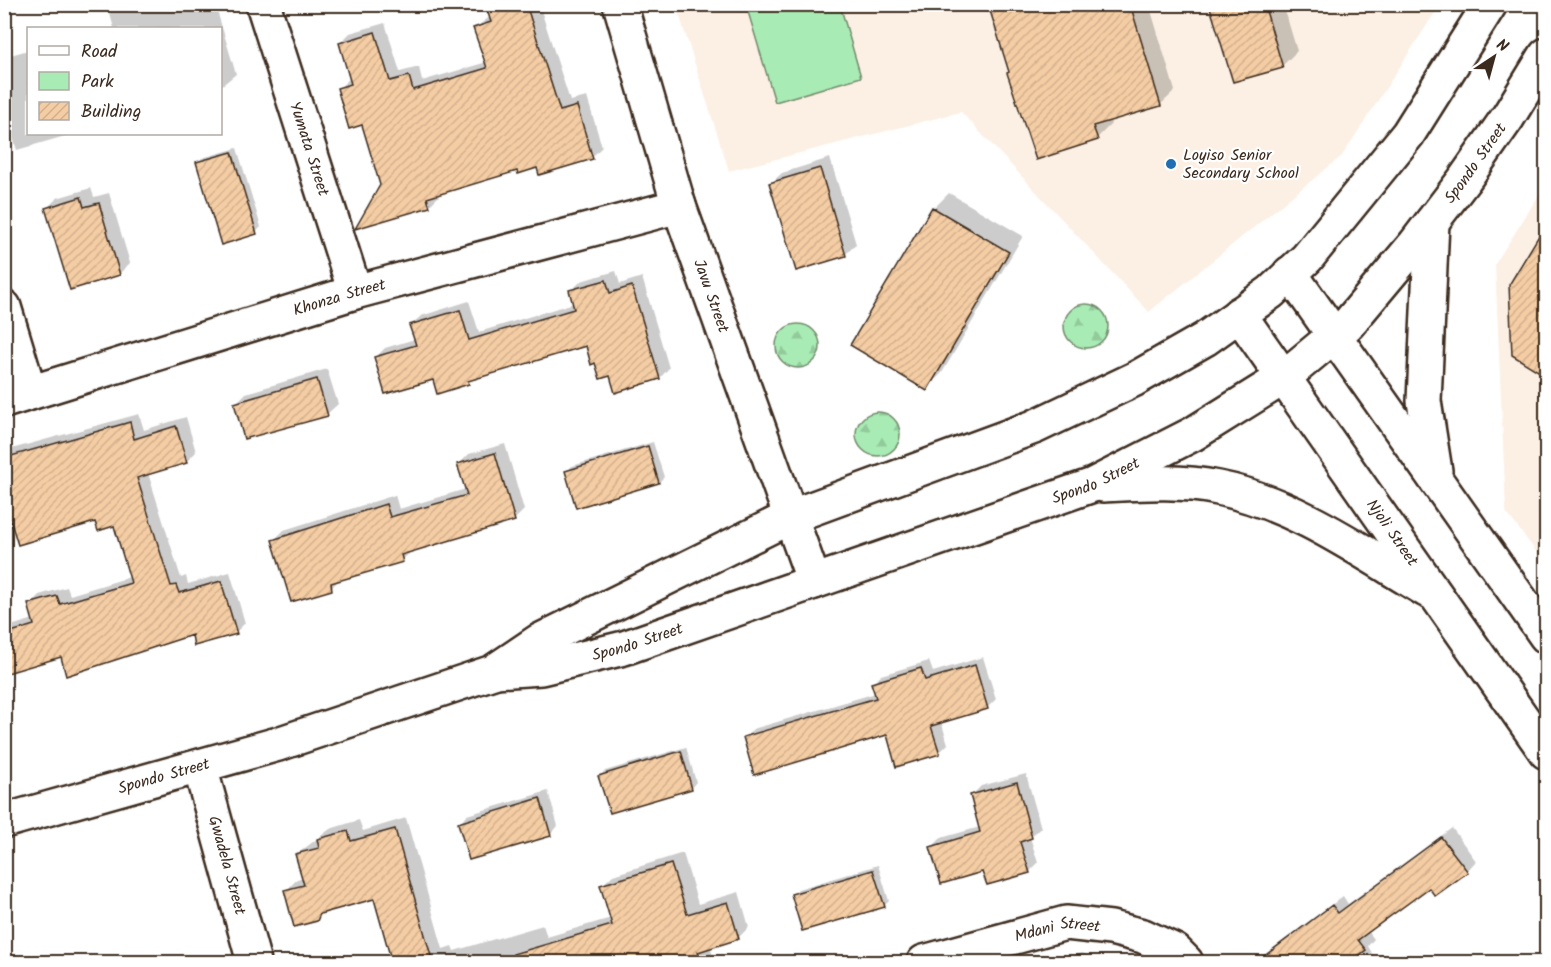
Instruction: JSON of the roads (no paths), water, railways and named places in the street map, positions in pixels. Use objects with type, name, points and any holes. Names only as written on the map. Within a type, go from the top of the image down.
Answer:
[{"type":"main road","name":"Yumata Street","points":[[263,4],[355,292]]},
{"type":"main road","name":"Javu Street","points":[[620,4],[679,206],[814,582]]},
{"type":"main road","name":"Spondo Street","points":[[493,672],[539,641],[792,516],[1034,427],[1135,379],[1205,339],[1271,292],[1307,258],[1368,186],[1408,134],[1490,4]]},
{"type":"main road","name":"Spondo Street","points":[[4,821],[278,744],[493,672],[541,668],[624,648],[1093,485],[1193,434],[1283,378],[1335,337],[1432,222],[1508,117],[1546,55]]},
{"type":"main road","name":"Khonza Street","points":[[17,397],[355,292],[679,206]]},
{"type":"main road","points":[[1432,222],[1424,401],[1436,478]]},
{"type":"main road","points":[[1290,273],[1546,636]]},
{"type":"main road","points":[[4,307],[17,397]]},
{"type":"main road","name":"Njoli Street","points":[[1239,314],[1546,752]]},
{"type":"main road","points":[[1093,485],[1171,483],[1217,487],[1249,496],[1322,529],[1437,597]]},
{"type":"main road","name":"Gwadela Street","points":[[200,767],[254,963]]},
{"type":"main road","name":"Mdani Street","points":[[924,963],[1066,923],[1111,928],[1143,936],[1175,951],[1186,963]]},
{"type":"place","name":"Loyiso Senior Secondary School","points":[[1171,164]]}]
